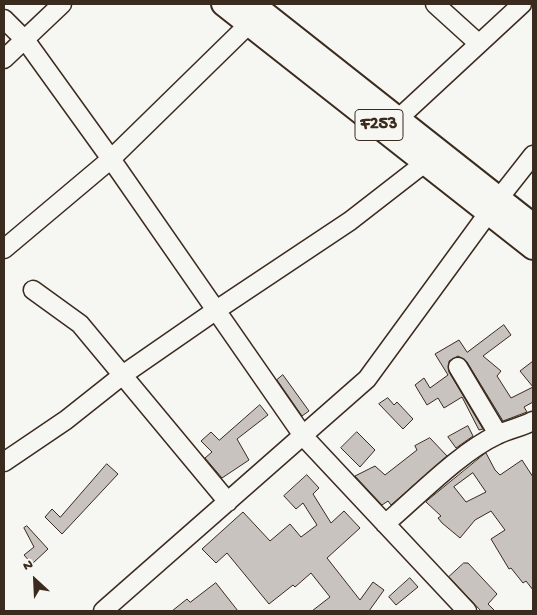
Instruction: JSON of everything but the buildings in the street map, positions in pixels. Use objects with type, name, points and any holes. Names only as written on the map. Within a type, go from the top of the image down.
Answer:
[{"type":"main road","name":"F253","points":[[223,4],[260,11],[400,118],[494,205],[533,248]]},
{"type":"main road","name":"F253","points":[[260,11],[426,162],[494,205],[533,225]]},
{"type":"street","points":[[4,59],[62,4]]},
{"type":"street","points":[[435,4],[478,43]]},
{"type":"street","points":[[400,118],[478,43],[522,4]]},
{"type":"street","points":[[4,249],[111,159],[260,11]]},
{"type":"street","points":[[4,19],[26,40],[304,437],[467,611]]},
{"type":"street","points":[[102,611],[304,437],[367,379],[494,205],[533,155]]},
{"type":"street","points":[[4,462],[66,420],[124,374],[214,311],[350,221],[426,162]]},
{"type":"street","points":[[33,290],[80,324],[124,374],[228,502]]},
{"type":"street","points":[[458,367],[498,434]]},
{"type":"street","points":[[385,524],[447,470],[498,434],[508,432],[533,420]]}]
